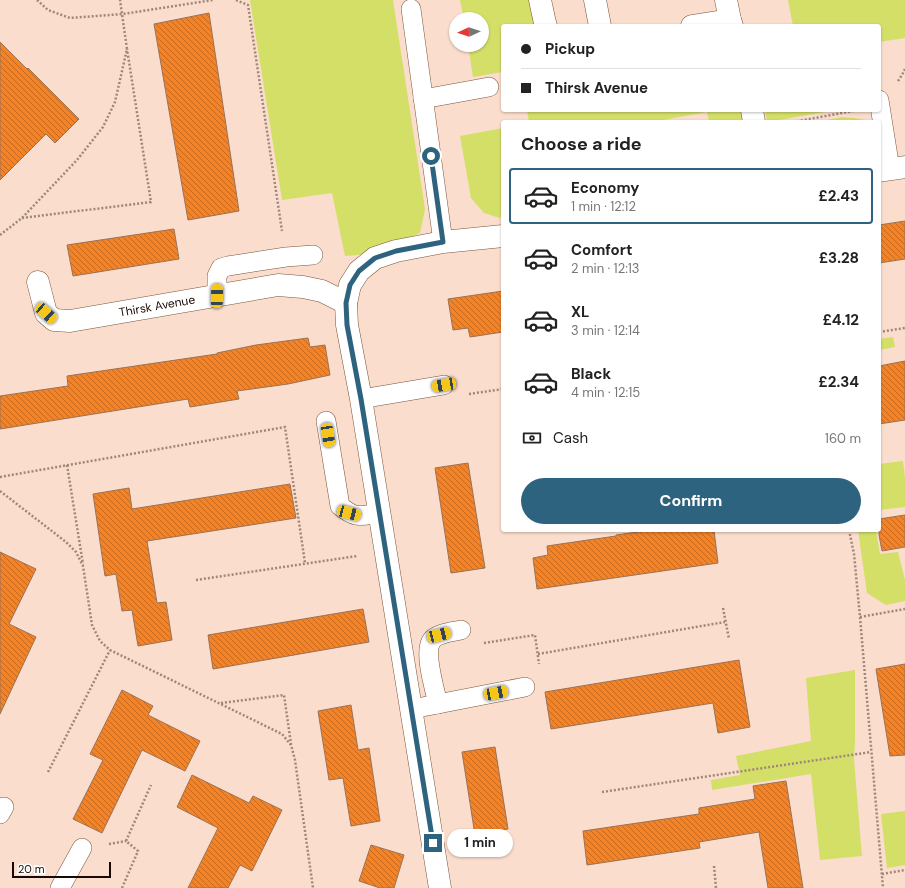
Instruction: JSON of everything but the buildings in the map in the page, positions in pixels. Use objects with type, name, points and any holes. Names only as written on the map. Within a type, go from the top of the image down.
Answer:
[{"type":"street","points":[[540,0],[545,24]]},
{"type":"street","points":[[595,0],[600,24]]},
{"type":"street","points":[[699,24],[729,15]]},
{"type":"street","points":[[440,888],[361,399],[347,325],[346,303],[350,285],[359,271],[375,258],[396,251],[443,242],[501,236]]},
{"type":"street","name":"Thirsk Avenue","points":[[38,282],[46,313],[54,320],[70,321],[278,285],[303,287],[322,291],[346,303]]},
{"type":"lane","points":[[411,10],[443,242]]},
{"type":"lane","points":[[423,99],[489,88]]},
{"type":"lane","points":[[881,112],[891,169]]},
{"type":"lane","points":[[217,296],[217,276],[221,268],[312,254]]},
{"type":"lane","points":[[361,399],[444,385]]},
{"type":"lane","points":[[326,421],[340,506],[349,513],[360,516],[379,513]]},
{"type":"lane","points":[[438,704],[428,659],[429,646],[432,640],[439,635],[461,630]]},
{"type":"lane","points":[[412,709],[525,687]]},
{"type":"lane","points":[[60,888],[82,848]]},
{"type":"path","points":[[37,0],[48,10],[70,18],[123,14],[213,0]]},
{"type":"path","points":[[22,218],[151,202],[120,0]]},
{"type":"path","points":[[236,0],[248,5],[286,257]]},
{"type":"path","points":[[0,235],[22,218],[77,160],[103,127],[115,102],[127,49]]},
{"type":"path","points":[[804,120],[849,112]]},
{"type":"path","points":[[881,332],[905,328]]},
{"type":"path","points":[[444,385],[460,396],[501,389]]},
{"type":"path","points":[[0,477],[285,427],[305,563]]},
{"type":"path","points":[[67,465],[92,625],[100,641],[110,650],[282,734],[291,745]]},
{"type":"path","points":[[0,491],[66,542],[76,552],[83,566]]},
{"type":"path","points":[[849,532],[854,554],[867,686],[871,752],[883,888]]},
{"type":"path","points":[[196,580],[385,552]]},
{"type":"path","points":[[723,608],[729,639]]},
{"type":"path","points":[[860,617],[905,609]]},
{"type":"path","points":[[538,654],[725,622]]},
{"type":"path","points":[[461,630],[475,628],[480,644],[535,634],[542,681],[525,687]]},
{"type":"path","points":[[48,772],[110,650]]},
{"type":"path","points":[[221,703],[284,695],[291,745],[295,760],[313,888]]},
{"type":"path","points":[[602,792],[871,752]]},
{"type":"path","points":[[122,888],[138,851],[126,841],[151,785]]},
{"type":"path","points":[[714,866],[716,888]]},
{"type":"path","points":[[882,874],[905,870]]},
{"type":"green space","points":[[250,0],[393,0],[425,209],[420,233],[370,254],[345,256],[332,193],[282,200]]},
{"type":"green space","points":[[460,0],[535,0],[540,24],[501,24],[501,72],[473,77],[469,52],[489,52],[489,12],[463,12]]},
{"type":"green space","points":[[788,0],[905,0],[905,38],[881,42],[881,24],[793,24]]},
{"type":"green space","points":[[527,112],[707,112],[663,120],[529,120]]},
{"type":"green space","points":[[707,112],[741,112],[743,120],[709,120]]},
{"type":"green space","points":[[765,112],[825,112],[779,120],[767,120]]},
{"type":"green space","points":[[842,117],[865,120],[826,120]]},
{"type":"green space","points":[[501,128],[501,218],[484,213],[471,198],[460,136]]},
{"type":"green space","points":[[893,337],[895,347],[881,350],[881,339]]},
{"type":"green space","points":[[903,461],[905,477],[905,507],[881,510],[881,464]]},
{"type":"green space","points":[[858,532],[876,532],[880,554],[898,552],[905,580],[905,601],[886,605],[867,593]]},
{"type":"green space","points":[[855,670],[854,760],[862,856],[820,860],[811,774],[712,790],[711,780],[740,775],[736,756],[811,741],[806,678]]},
{"type":"green space","points":[[905,811],[905,865],[887,868],[881,814]]},
{"type":"route","points":[[431,156],[443,242],[396,251],[375,258],[359,271],[350,285],[346,303],[347,325],[361,399],[433,843]]}]
